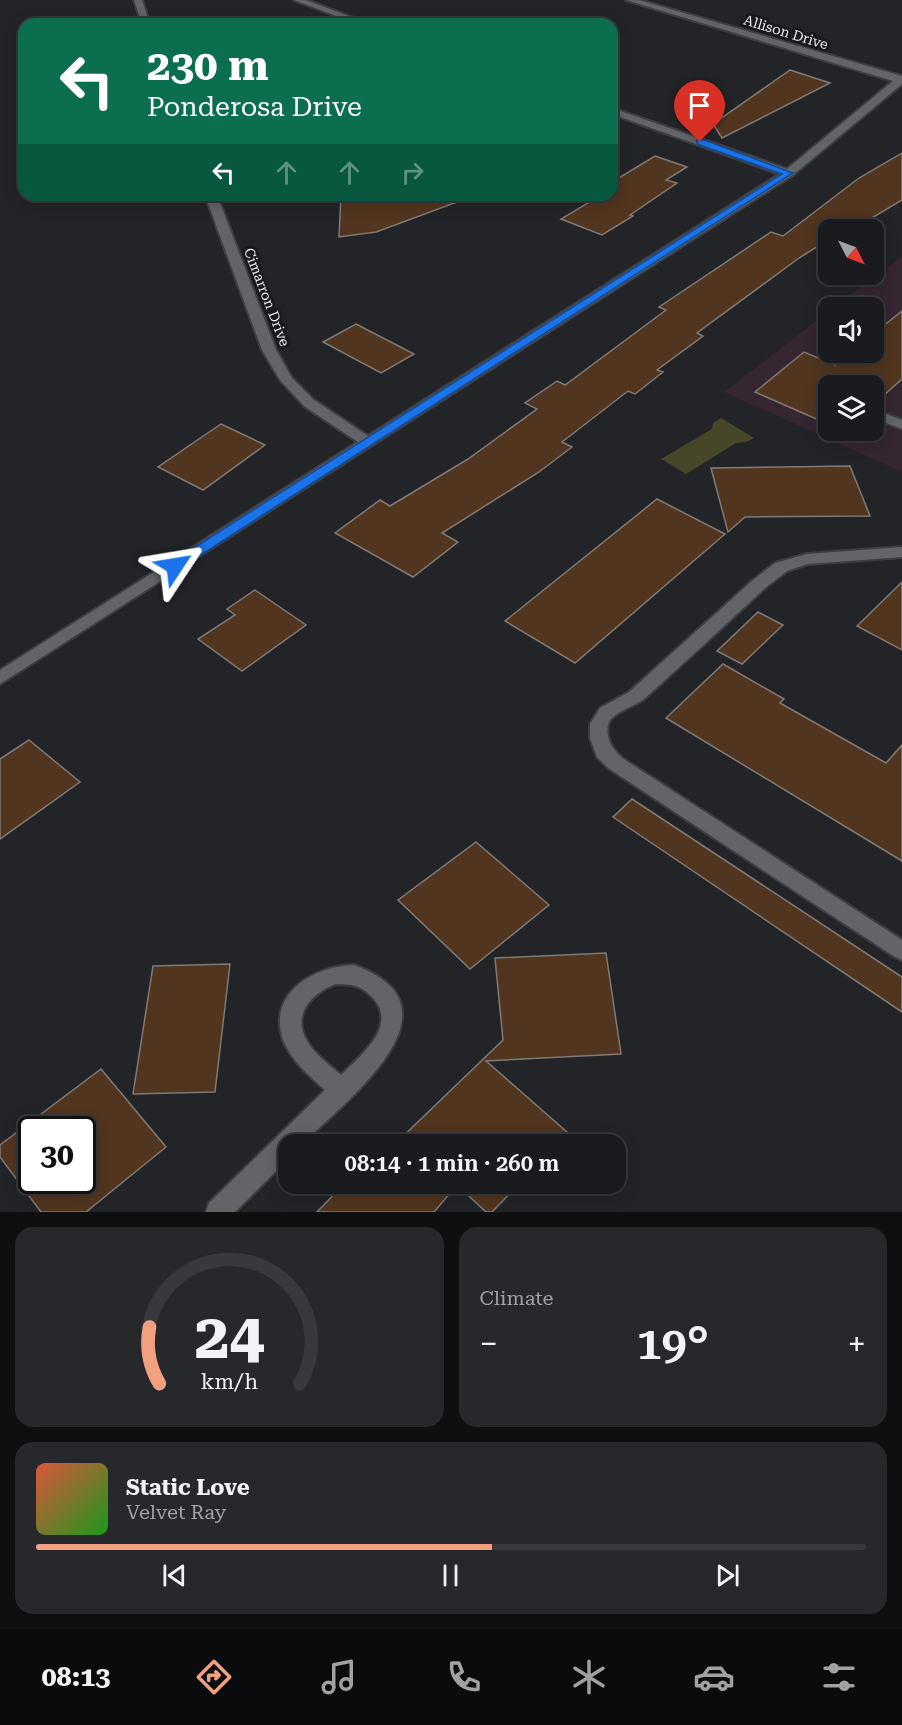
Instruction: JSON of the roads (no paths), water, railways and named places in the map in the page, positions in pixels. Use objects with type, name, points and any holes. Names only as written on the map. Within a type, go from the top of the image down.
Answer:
[{"type":"street","points":[[138,0],[144,18]]},
{"type":"street","points":[[298,0],[349,18]]},
{"type":"street","name":"Allison Drive","points":[[630,0],[901,79]]},
{"type":"street","points":[[0,678],[789,173],[901,79]]},
{"type":"street","points":[[618,113],[789,173]]},
{"type":"street","name":"Cimarron Drive","points":[[214,201],[269,350],[287,380],[309,403],[344,428],[369,442]]},
{"type":"street","points":[[884,418],[902,425]]},
{"type":"street","points":[[902,552],[807,559],[781,567],[759,584],[635,697],[606,713],[599,724],[599,738],[604,752],[615,764],[902,951]]},
{"type":"street","points":[[218,1212],[341,1090],[378,1053],[392,1027],[390,1004],[381,989],[365,978],[345,973],[323,978],[301,995],[290,1016],[293,1037],[308,1060],[341,1090]]}]
